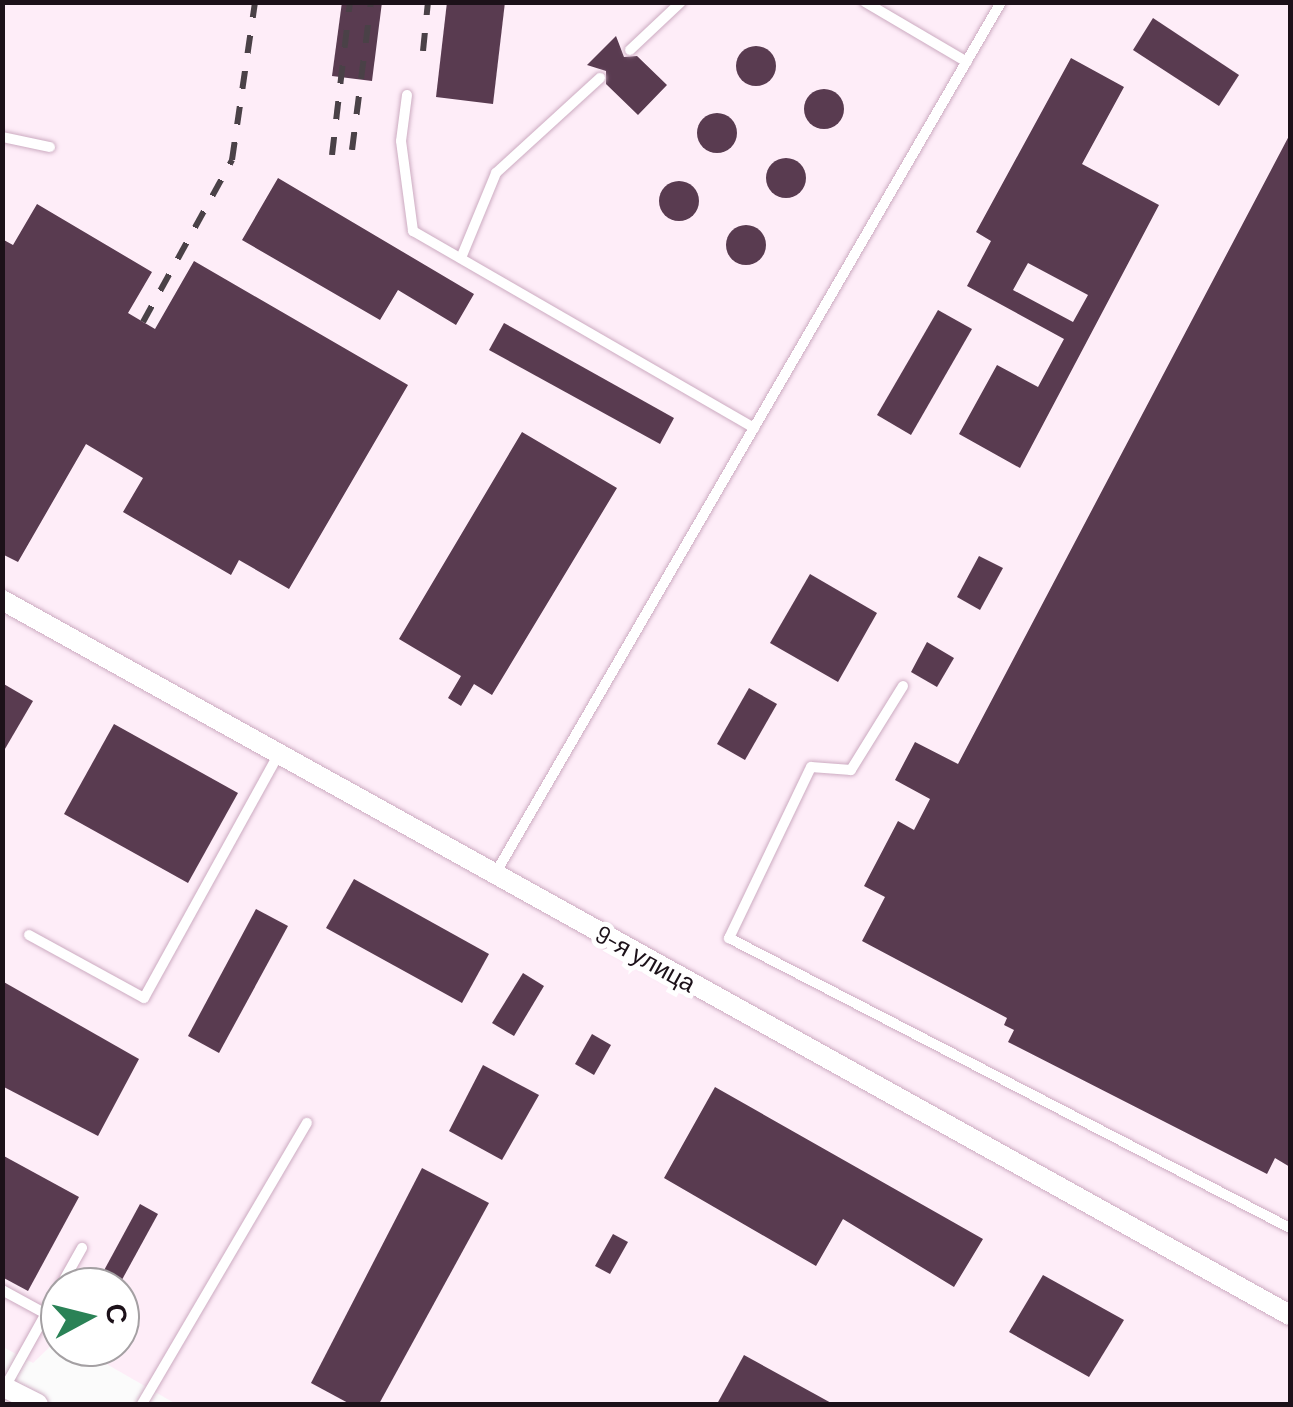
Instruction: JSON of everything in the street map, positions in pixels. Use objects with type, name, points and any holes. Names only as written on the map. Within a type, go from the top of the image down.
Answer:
[{"type":"street","name":"9-я улица","points":[[2,600],[1290,1316]]},
{"type":"street","points":[[4,1387],[38,1404]]},
{"type":"lane","points":[[630,50],[682,2]]},
{"type":"lane","points":[[865,2],[967,62]]},
{"type":"lane","points":[[495,874],[1001,2]]},
{"type":"lane","points":[[460,258],[496,174],[600,78]]},
{"type":"lane","points":[[407,94],[401,142],[414,230],[754,428]]},
{"type":"lane","points":[[2,138],[50,147]]},
{"type":"lane","points":[[903,686],[851,770],[812,766],[729,938],[1290,1228]]},
{"type":"lane","points":[[30,935],[144,998],[280,752]]},
{"type":"lane","points":[[142,1404],[307,1124]]},
{"type":"lane","points":[[71,1267],[82,1248]]},
{"type":"lane","points":[[2,1290],[40,1311]]},
{"type":"lane","points":[[4,1387],[40,1324]]},
{"type":"shaded area","points":[[2,3],[1290,3],[1290,1404],[176,1404],[112,1367],[140,1367],[140,1267],[40,1267],[40,1356],[33,1363],[3,1347]]},
{"type":"building","points":[[342,2],[382,2],[372,81],[332,76]]},
{"type":"building","points":[[447,2],[505,2],[493,104],[436,97]]},
{"type":"building","points":[[1153,18],[1239,75],[1219,106],[1133,50]]},
{"type":"building","points":[[616,36],[624,57],[637,56],[667,85],[638,115],[606,84],[606,71],[587,65]]},
{"type":"building","points":[[756,46],[770,52],[776,66],[770,80],[756,86],[742,80],[736,66],[742,52]]},
{"type":"building","points":[[1071,58],[1124,87],[1082,164],[1159,205],[1020,468],[959,434],[997,365],[1038,387],[1064,339],[967,286],[991,241],[976,232]],"holes":[[[1028,263],[1088,295],[1073,322],[1013,290]]]},
{"type":"building","points":[[824,89],[838,95],[844,109],[838,123],[824,129],[810,123],[804,109],[810,95]]},
{"type":"building","points":[[717,113],[731,119],[737,133],[731,147],[717,153],[703,147],[697,133],[703,119]]},
{"type":"building","points":[[1290,134],[1290,1167],[1275,1158],[1267,1174],[1008,1042],[1014,1030],[1004,1025],[1007,1018],[862,941],[885,897],[864,886],[898,821],[914,830],[930,799],[895,780],[915,742],[958,764]]},
{"type":"building","points":[[786,158],[800,164],[806,178],[800,192],[786,198],[772,192],[766,178],[772,164]]},
{"type":"building","points":[[278,178],[474,294],[456,325],[398,290],[380,320],[242,240]]},
{"type":"building","points":[[679,181],[693,187],[699,201],[693,215],[679,221],[665,215],[659,201],[665,187]]},
{"type":"building","points":[[37,204],[152,272],[128,313],[155,329],[194,261],[408,385],[289,589],[239,560],[231,575],[123,512],[143,478],[86,444],[18,562],[2,554],[2,239],[13,245]]},
{"type":"building","points":[[746,225],[760,231],[766,245],[760,259],[746,265],[732,259],[726,245],[732,231]]},
{"type":"building","points":[[938,310],[972,329],[911,435],[877,415]]},
{"type":"building","points":[[504,323],[674,418],[660,444],[489,350]]},
{"type":"building","points":[[522,432],[617,488],[492,695],[474,684],[461,706],[448,698],[461,676],[399,639]]},
{"type":"building","points":[[979,556],[1003,568],[980,610],[957,597]]},
{"type":"building","points":[[810,574],[877,613],[838,682],[770,643]]},
{"type":"building","points":[[927,642],[954,658],[937,687],[911,672]]},
{"type":"building","points":[[2,683],[33,701],[2,754]]},
{"type":"building","points":[[749,688],[777,704],[745,760],[717,744]]},
{"type":"building","points":[[114,724],[238,793],[188,883],[64,814]]},
{"type":"building","points":[[354,879],[489,954],[462,1003],[326,928]]},
{"type":"building","points":[[256,909],[288,926],[219,1053],[188,1036]]},
{"type":"building","points":[[523,973],[544,986],[514,1036],[492,1023]]},
{"type":"building","points":[[2,981],[139,1059],[98,1136],[2,1086]]},
{"type":"building","points":[[592,1034],[611,1045],[594,1075],[575,1064]]},
{"type":"building","points":[[483,1065],[539,1095],[502,1160],[449,1131]]},
{"type":"building","points":[[715,1087],[983,1239],[954,1287],[843,1219],[816,1266],[664,1178]]},
{"type":"building","points":[[2,1155],[79,1197],[28,1291],[2,1277]]},
{"type":"building","points":[[422,1168],[489,1203],[379,1404],[350,1404],[311,1383]]},
{"type":"building","points":[[140,1204],[158,1214],[129,1267],[106,1267]]},
{"type":"building","points":[[613,1234],[628,1242],[610,1274],[595,1266]]},
{"type":"building","points":[[1043,1275],[1124,1320],[1089,1377],[1009,1332]]},
{"type":"building","points":[[744,1355],[833,1404],[717,1404]]},
{"type":"railway","points":[[143,322],[232,160],[255,2]]},
{"type":"railway","points":[[332,155],[350,2]]},
{"type":"railway","points":[[352,150],[371,2]]},
{"type":"railway","points":[[423,51],[428,2]]}]
